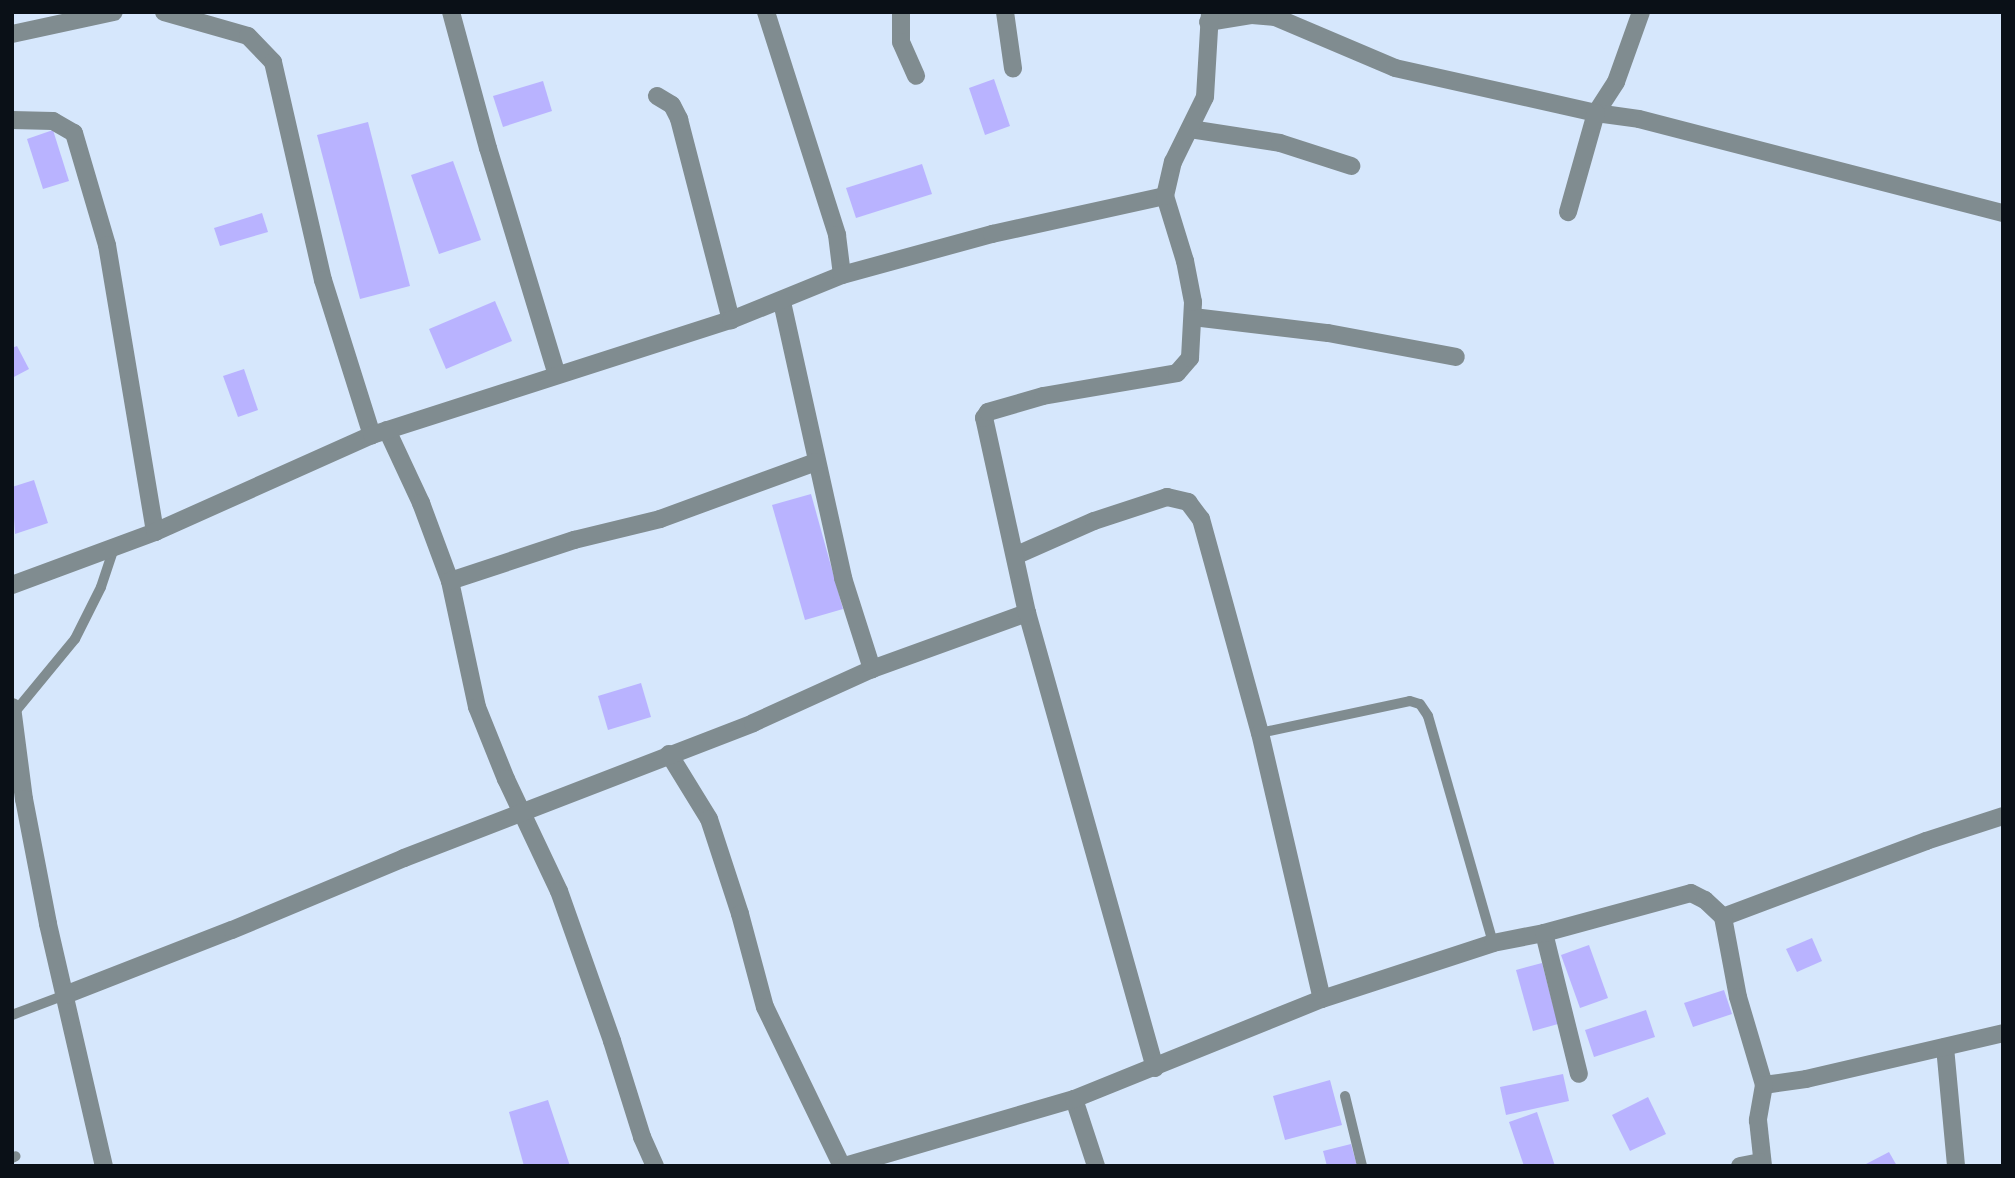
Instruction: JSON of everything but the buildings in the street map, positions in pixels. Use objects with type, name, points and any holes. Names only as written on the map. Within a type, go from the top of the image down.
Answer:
[{"type":"street","points":[[12,34],[114,12]]},
{"type":"street","points":[[164,12],[248,36],[273,62],[323,280],[380,432],[421,503],[450,581],[477,707],[559,891],[612,1041],[642,1137],[656,1166]]},
{"type":"street","points":[[451,12],[488,148],[557,375]]},
{"type":"street","points":[[766,12],[836,235],[842,275]]},
{"type":"street","points":[[901,12],[901,42],[916,76]]},
{"type":"street","points":[[1004,12],[1013,68]]},
{"type":"street","points":[[1568,212],[1596,113],[1616,82],[1641,12]]},
{"type":"street","points":[[1155,1068],[1027,613],[1017,555],[985,414],[1043,396],[1177,373],[1190,358],[1193,317],[1185,261],[1165,196],[1173,162],[1205,97],[1209,17],[1275,17],[1395,68],[1596,113],[1639,119],[2003,213]]},
{"type":"street","points":[[657,96],[672,105],[679,119],[731,320]]},
{"type":"street","points":[[12,120],[54,121],[74,133],[107,246],[155,532]]},
{"type":"street","points":[[1190,128],[1280,143],[1351,166]]},
{"type":"street","points":[[12,585],[155,532],[380,432],[731,320],[782,302],[842,275],[992,234],[1165,196]]},
{"type":"street","points":[[782,302],[843,578],[872,669]]},
{"type":"street","points":[[1193,317],[1328,333],[1457,357]]},
{"type":"street","points":[[450,581],[574,540],[660,519],[817,462]]},
{"type":"street","points":[[1017,555],[1094,521],[1167,497],[1188,502],[1201,519],[1260,733],[1322,999]]},
{"type":"street","points":[[65,995],[232,930],[404,858],[752,723],[872,669],[1027,613]]},
{"type":"street","points":[[13,710],[18,800],[104,1166]]},
{"type":"street","points":[[669,754],[709,818],[740,914],[765,1007],[844,1166],[888,1161],[1074,1099],[1322,999],[1493,943],[1544,933],[1691,893],[1705,900],[1723,917],[1738,997],[1764,1085],[1758,1120],[1762,1164],[1740,1166]]},
{"type":"street","points":[[1723,917],[1926,841],[2003,816]]},
{"type":"street","points":[[1544,933],[1579,1074]]},
{"type":"street","points":[[1764,1085],[1945,1048],[2003,1033]]},
{"type":"street","points":[[1945,1048],[1956,1166]]},
{"type":"street","points":[[1074,1099],[1096,1166]]},
{"type":"lane","points":[[13,710],[75,639],[101,587],[115,547]]},
{"type":"lane","points":[[1260,733],[1410,701],[1420,704],[1428,716],[1493,943]]},
{"type":"lane","points":[[12,1015],[65,995]]},
{"type":"lane","points":[[1345,1096],[1362,1166]]}]
